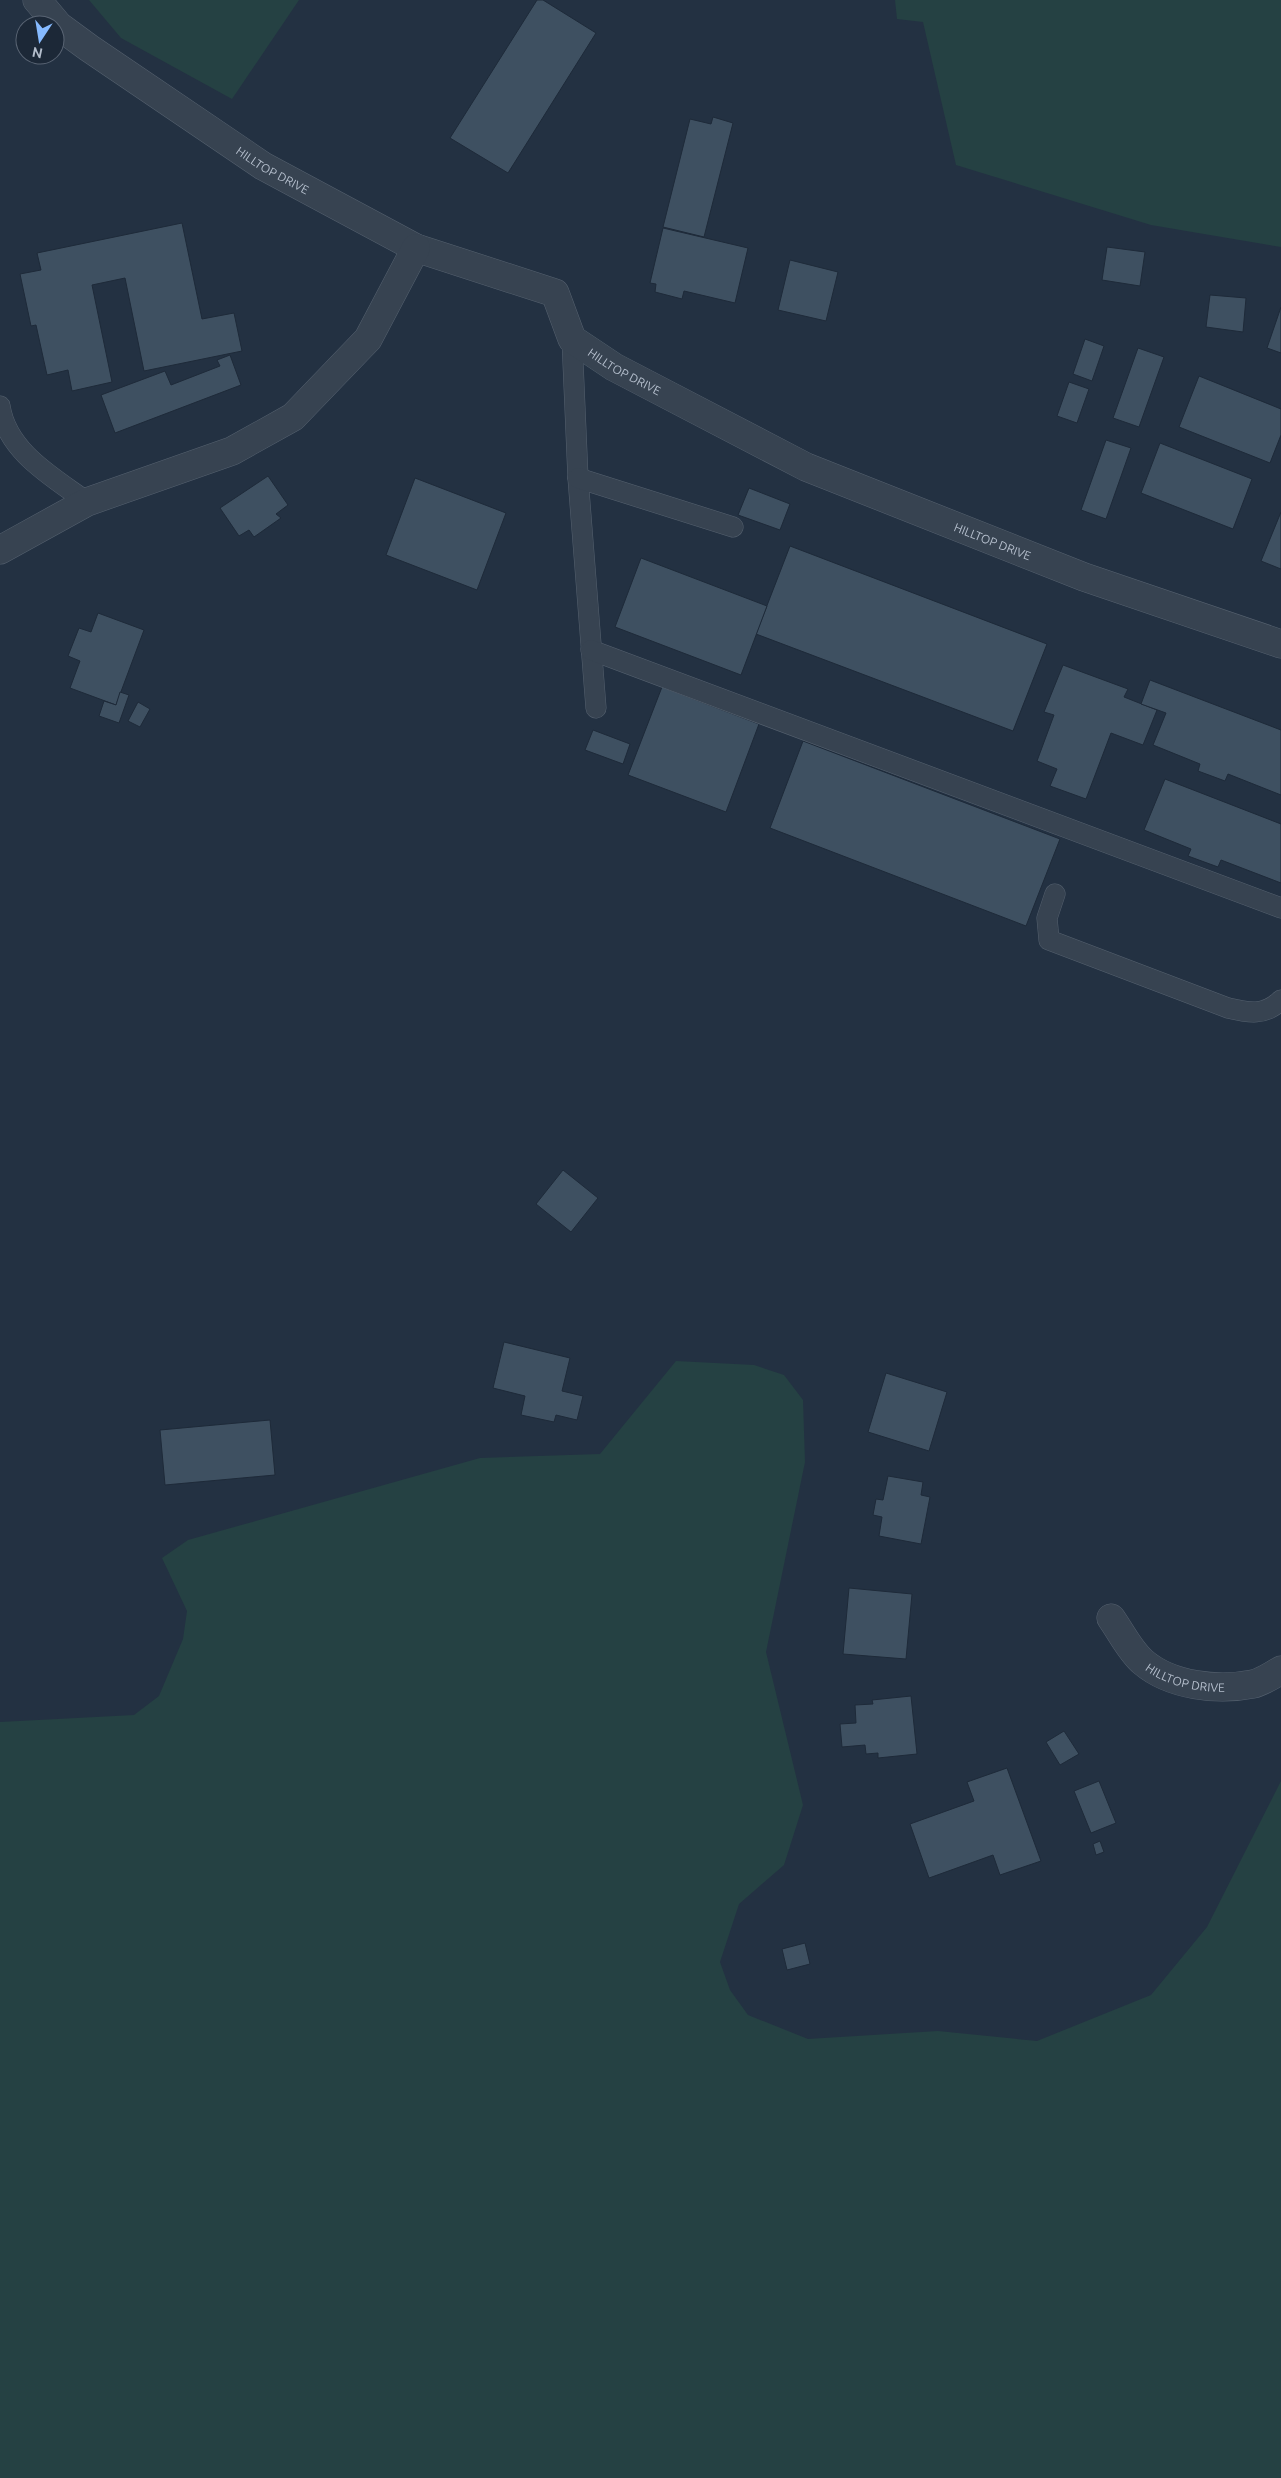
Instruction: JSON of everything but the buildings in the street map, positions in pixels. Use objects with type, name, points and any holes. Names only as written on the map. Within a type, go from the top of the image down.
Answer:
[{"type":"street","name":"HILLTOP DRIVE","points":[[37,0],[59,26],[263,166],[416,248],[555,293],[572,339],[614,367],[806,467],[1084,576],[1281,644]]},
{"type":"street","points":[[0,550],[87,502],[232,451],[293,417],[368,339],[416,248]]},
{"type":"street","name":"HILLTOP DRIVE","points":[[1111,1618],[1141,1661],[1160,1674],[1179,1680],[1228,1687],[1255,1684],[1281,1670]]},
{"type":"lane","points":[[572,339],[578,478],[596,708]]},
{"type":"lane","points":[[0,406],[2,418],[10,433],[28,458],[87,502]]},
{"type":"lane","points":[[578,478],[733,527]]},
{"type":"lane","points":[[591,650],[1281,908]]},
{"type":"lane","points":[[1055,894],[1047,918],[1049,940],[1228,1008],[1247,1012],[1271,1009],[1281,1000]]},
{"type":"green space","points":[[89,0],[299,0],[232,99],[121,38]]},
{"type":"green space","points":[[895,0],[1281,0],[1281,247],[1151,225],[956,165],[923,22],[897,19]]},
{"type":"green space","points":[[676,1361],[754,1365],[784,1375],[803,1400],[805,1462],[766,1652],[803,1805],[784,1865],[739,1904],[720,1962],[730,1990],[748,2015],[808,2039],[938,2031],[1037,2041],[1151,1995],[1207,1927],[1281,1781],[1281,2478],[0,2478],[0,1722],[134,1715],[159,1696],[183,1639],[187,1611],[162,1558],[188,1540],[480,1458],[600,1454]]}]
